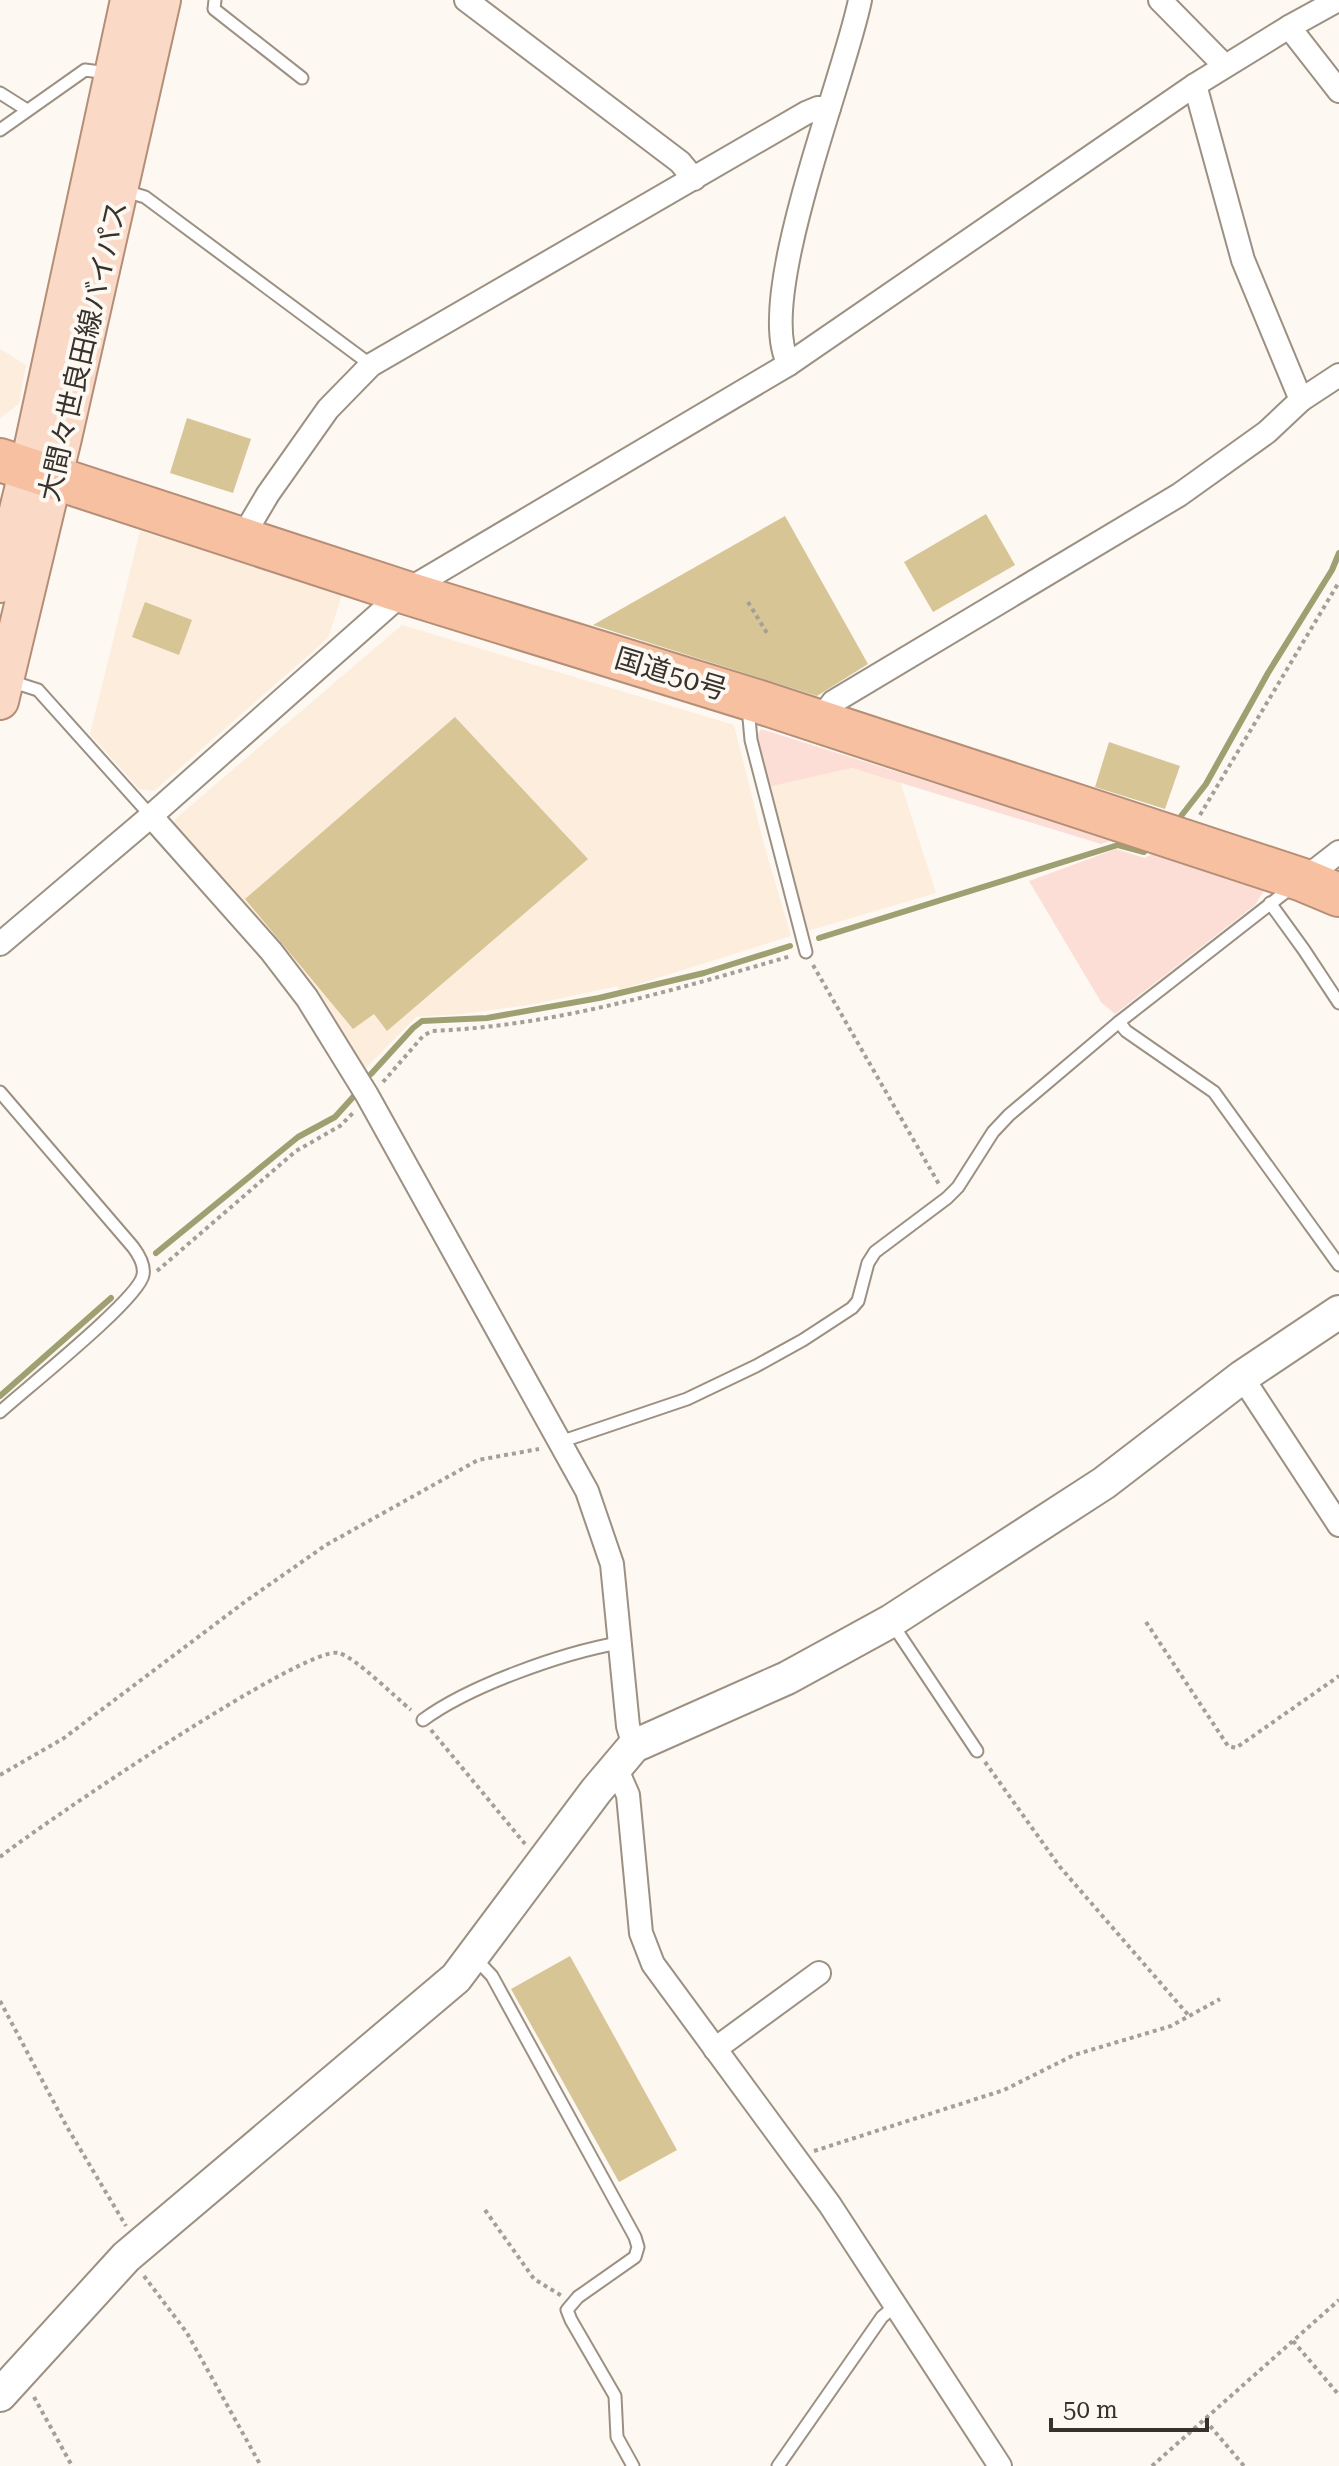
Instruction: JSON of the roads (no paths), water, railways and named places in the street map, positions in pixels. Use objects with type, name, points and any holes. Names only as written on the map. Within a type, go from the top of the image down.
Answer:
[{"type":"highway","name":"国道50号","points":[[27,469],[1184,840],[1304,893]]},
{"type":"main road","name":"大間々世良田線バイパス","points":[[0,584],[129,0]]},
{"type":"main road","name":"大間々世良田線バイパス","points":[[3,690],[27,469],[121,190],[162,0]]},
{"type":"street","points":[[466,0],[680,162],[694,179]]},
{"type":"street","points":[[789,364],[781,339],[782,298],[795,231],[860,0]]},
{"type":"street","points":[[1160,0],[1224,65]]},
{"type":"street","points":[[0,944],[151,816],[404,592],[789,364],[1224,65],[1338,0]]},
{"type":"street","points":[[1289,27],[1339,91]]},
{"type":"street","points":[[1195,85],[1243,260],[1301,400]]},
{"type":"street","points":[[246,539],[252,521],[268,494],[328,409],[371,365],[806,113],[829,108]]},
{"type":"street","points":[[822,722],[833,702],[1166,503],[1267,432],[1301,400],[1339,375]]},
{"type":"street","points":[[151,816],[271,951],[307,998],[367,1095],[587,1491],[612,1564],[628,1726],[621,1779],[628,1795],[639,1920],[646,1951],[799,2161],[1000,2466]]},
{"type":"street","points":[[1304,893],[1339,852]]},
{"type":"street","points":[[8,2387],[134,2250],[456,1978],[623,1757],[787,1678],[891,1621],[1104,1483],[1242,1377],[1339,1312]]},
{"type":"street","points":[[1242,1377],[1339,1525]]},
{"type":"street","points":[[715,2049],[819,1973]]},
{"type":"lane","points":[[215,0],[214,9],[302,78]]},
{"type":"lane","points":[[0,130],[85,70],[113,73]]},
{"type":"lane","points":[[0,93],[27,110]]},
{"type":"lane","points":[[121,190],[145,197],[371,365]]},
{"type":"lane","points":[[3,690],[38,690],[151,816]]},
{"type":"lane","points":[[760,702],[749,718],[751,740],[806,952]]},
{"type":"lane","points":[[560,1442],[687,1399],[803,1340],[852,1308],[858,1301],[868,1263],[875,1252],[958,1187],[986,1142],[1009,1115],[1119,1022],[1304,893],[1339,1003]]},
{"type":"lane","points":[[1119,1022],[1126,1031],[1214,1092],[1339,1265]]},
{"type":"lane","points":[[0,1092],[133,1247],[144,1272],[140,1285],[0,1412]]},
{"type":"lane","points":[[891,1621],[977,1751]]},
{"type":"lane","points":[[423,1720],[499,1680],[598,1646],[619,1643]]},
{"type":"lane","points":[[473,1957],[492,1976],[635,2237],[638,2247],[635,2257],[571,2302],[567,2310],[615,2396],[617,2437],[633,2466]]},
{"type":"lane","points":[[778,2466],[882,2317],[896,2305]]},
{"type":"waterway","points":[[1178,820],[1206,784],[1268,673],[1332,570],[1339,553]]},
{"type":"waterway","points":[[819,938],[1118,845],[1144,852]]},
{"type":"waterway","points":[[371,1074],[422,1021],[487,1018],[599,998],[704,973],[790,946]]},
{"type":"waterway","points":[[156,1253],[298,1137],[335,1117],[354,1096]]},
{"type":"waterway","points":[[0,1396],[111,1298]]}]
